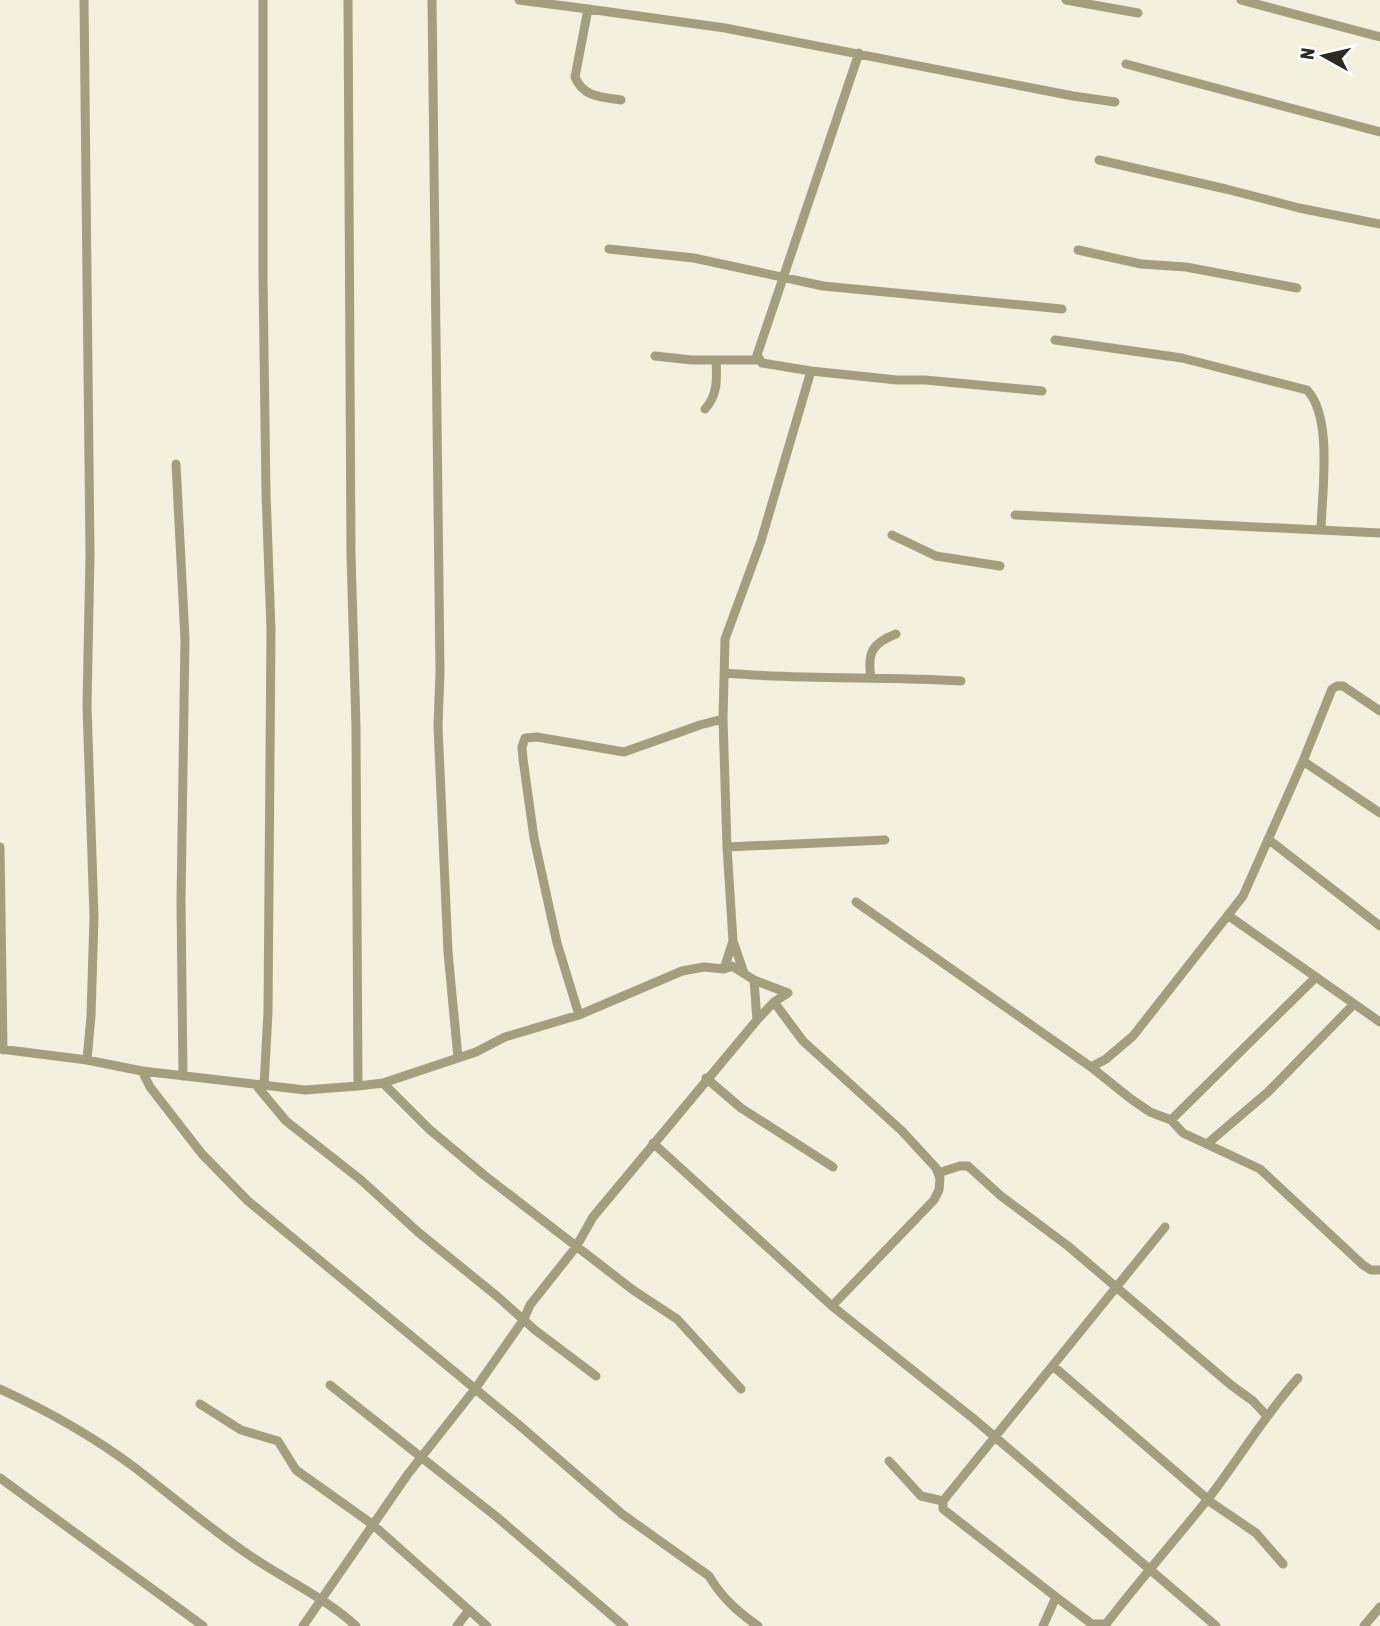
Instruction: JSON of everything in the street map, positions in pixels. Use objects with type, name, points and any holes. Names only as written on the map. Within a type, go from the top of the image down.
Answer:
[{"type":"street","points":[[84,0],[90,554],[87,706],[94,917],[87,1060]]},
{"type":"street","points":[[263,0],[263,318],[271,630],[268,1012],[260,1086],[286,1121],[361,1180],[418,1232],[523,1319],[596,1376]]},
{"type":"street","points":[[348,0],[351,555],[356,727],[358,1086]]},
{"type":"street","points":[[432,0],[438,422],[438,726],[448,952],[458,1058]]},
{"type":"street","points":[[519,0],[725,28],[1115,102]]},
{"type":"street","points":[[1066,0],[1138,13]]},
{"type":"street","points":[[1241,0],[1274,5],[1380,37]]},
{"type":"street","points":[[588,9],[575,77],[579,87],[587,94],[621,100]]},
{"type":"street","points":[[758,360],[781,279],[801,230],[859,52]]},
{"type":"street","points":[[1126,64],[1380,132]]},
{"type":"street","points":[[1099,160],[1226,188],[1299,208],[1380,224]]},
{"type":"street","points":[[609,249],[694,258],[823,286],[1062,309]]},
{"type":"street","points":[[1078,250],[1141,264],[1186,267],[1297,288]]},
{"type":"street","points":[[1055,340],[1182,358],[1307,390],[1315,399],[1321,424],[1321,529]]},
{"type":"street","points":[[655,356],[758,360],[762,363],[897,380],[925,380],[1042,391]]},
{"type":"street","points":[[705,409],[713,401],[716,360]]},
{"type":"street","points":[[744,973],[733,941],[727,847],[723,719],[725,639],[761,541],[811,370]]},
{"type":"street","points":[[176,464],[185,639],[181,938],[183,1076]]},
{"type":"street","points":[[1015,515],[1380,533]]},
{"type":"street","points":[[892,535],[936,556],[1000,566]]},
{"type":"street","points":[[871,678],[868,661],[872,651],[885,638],[896,634]]},
{"type":"street","points":[[725,673],[773,677],[961,681]]},
{"type":"street","points":[[1091,1067],[1106,1059],[1133,1035],[1243,896],[1336,686],[1353,691],[1380,711]]},
{"type":"street","points":[[579,1015],[557,943],[534,838],[523,759],[522,747],[525,738],[537,737],[624,752],[723,719]]},
{"type":"street","points":[[1303,761],[1380,813]]},
{"type":"street","points":[[1268,839],[1380,926]]},
{"type":"street","points":[[727,847],[885,840]]},
{"type":"street","points":[[0,847],[1,1049],[87,1060],[142,1071],[312,1091],[383,1083],[458,1058],[505,1037],[579,1015],[682,971],[704,967],[724,969],[732,966],[754,980],[788,993],[774,1002],[757,1020],[593,1217],[576,1247],[530,1305],[475,1389],[420,1457],[303,1626]]},
{"type":"street","points":[[856,902],[1141,1105],[1171,1120],[1183,1133],[1260,1169],[1363,1265],[1371,1270],[1380,1270]]},
{"type":"street","points":[[1229,916],[1380,1021]]},
{"type":"street","points":[[724,969],[733,941]]},
{"type":"street","points":[[1171,1120],[1316,977]]},
{"type":"street","points":[[754,980],[757,1020]]},
{"type":"street","points":[[774,1002],[803,1041],[902,1131],[936,1168],[940,1178],[939,1190],[934,1199],[832,1307]]},
{"type":"street","points":[[1207,1144],[1268,1093],[1354,1004]]},
{"type":"street","points":[[142,1071],[150,1087],[202,1154],[248,1202],[622,1514],[709,1576],[734,1609],[758,1626]]},
{"type":"street","points":[[706,1079],[741,1108],[833,1167]]},
{"type":"street","points":[[383,1083],[429,1129],[632,1290],[677,1319],[741,1389]]},
{"type":"street","points":[[653,1143],[832,1307],[995,1438],[1216,1626]]},
{"type":"street","points":[[938,1173],[960,1166],[968,1167],[1001,1196],[1068,1246],[1253,1401],[1267,1416]]},
{"type":"street","points":[[1165,1227],[943,1501],[943,1509],[1092,1624],[1106,1624],[1147,1569],[1207,1499],[1298,1378]]},
{"type":"street","points":[[1053,1366],[1207,1499],[1256,1533],[1283,1564]]},
{"type":"street","points":[[330,1385],[498,1518],[624,1626]]},
{"type":"street","points":[[0,1390],[22,1399],[82,1433],[133,1466],[248,1555],[321,1599],[356,1626]]},
{"type":"street","points":[[200,1404],[241,1430],[278,1441],[296,1470],[372,1524],[487,1626]]},
{"type":"street","points":[[889,1461],[921,1496],[943,1501]]},
{"type":"street","points":[[0,1478],[202,1626]]},
{"type":"street","points":[[1043,1626],[1056,1597]]},
{"type":"street","points":[[1364,1626],[1380,1607]]},
{"type":"street","points":[[457,1626],[469,1610]]}]
